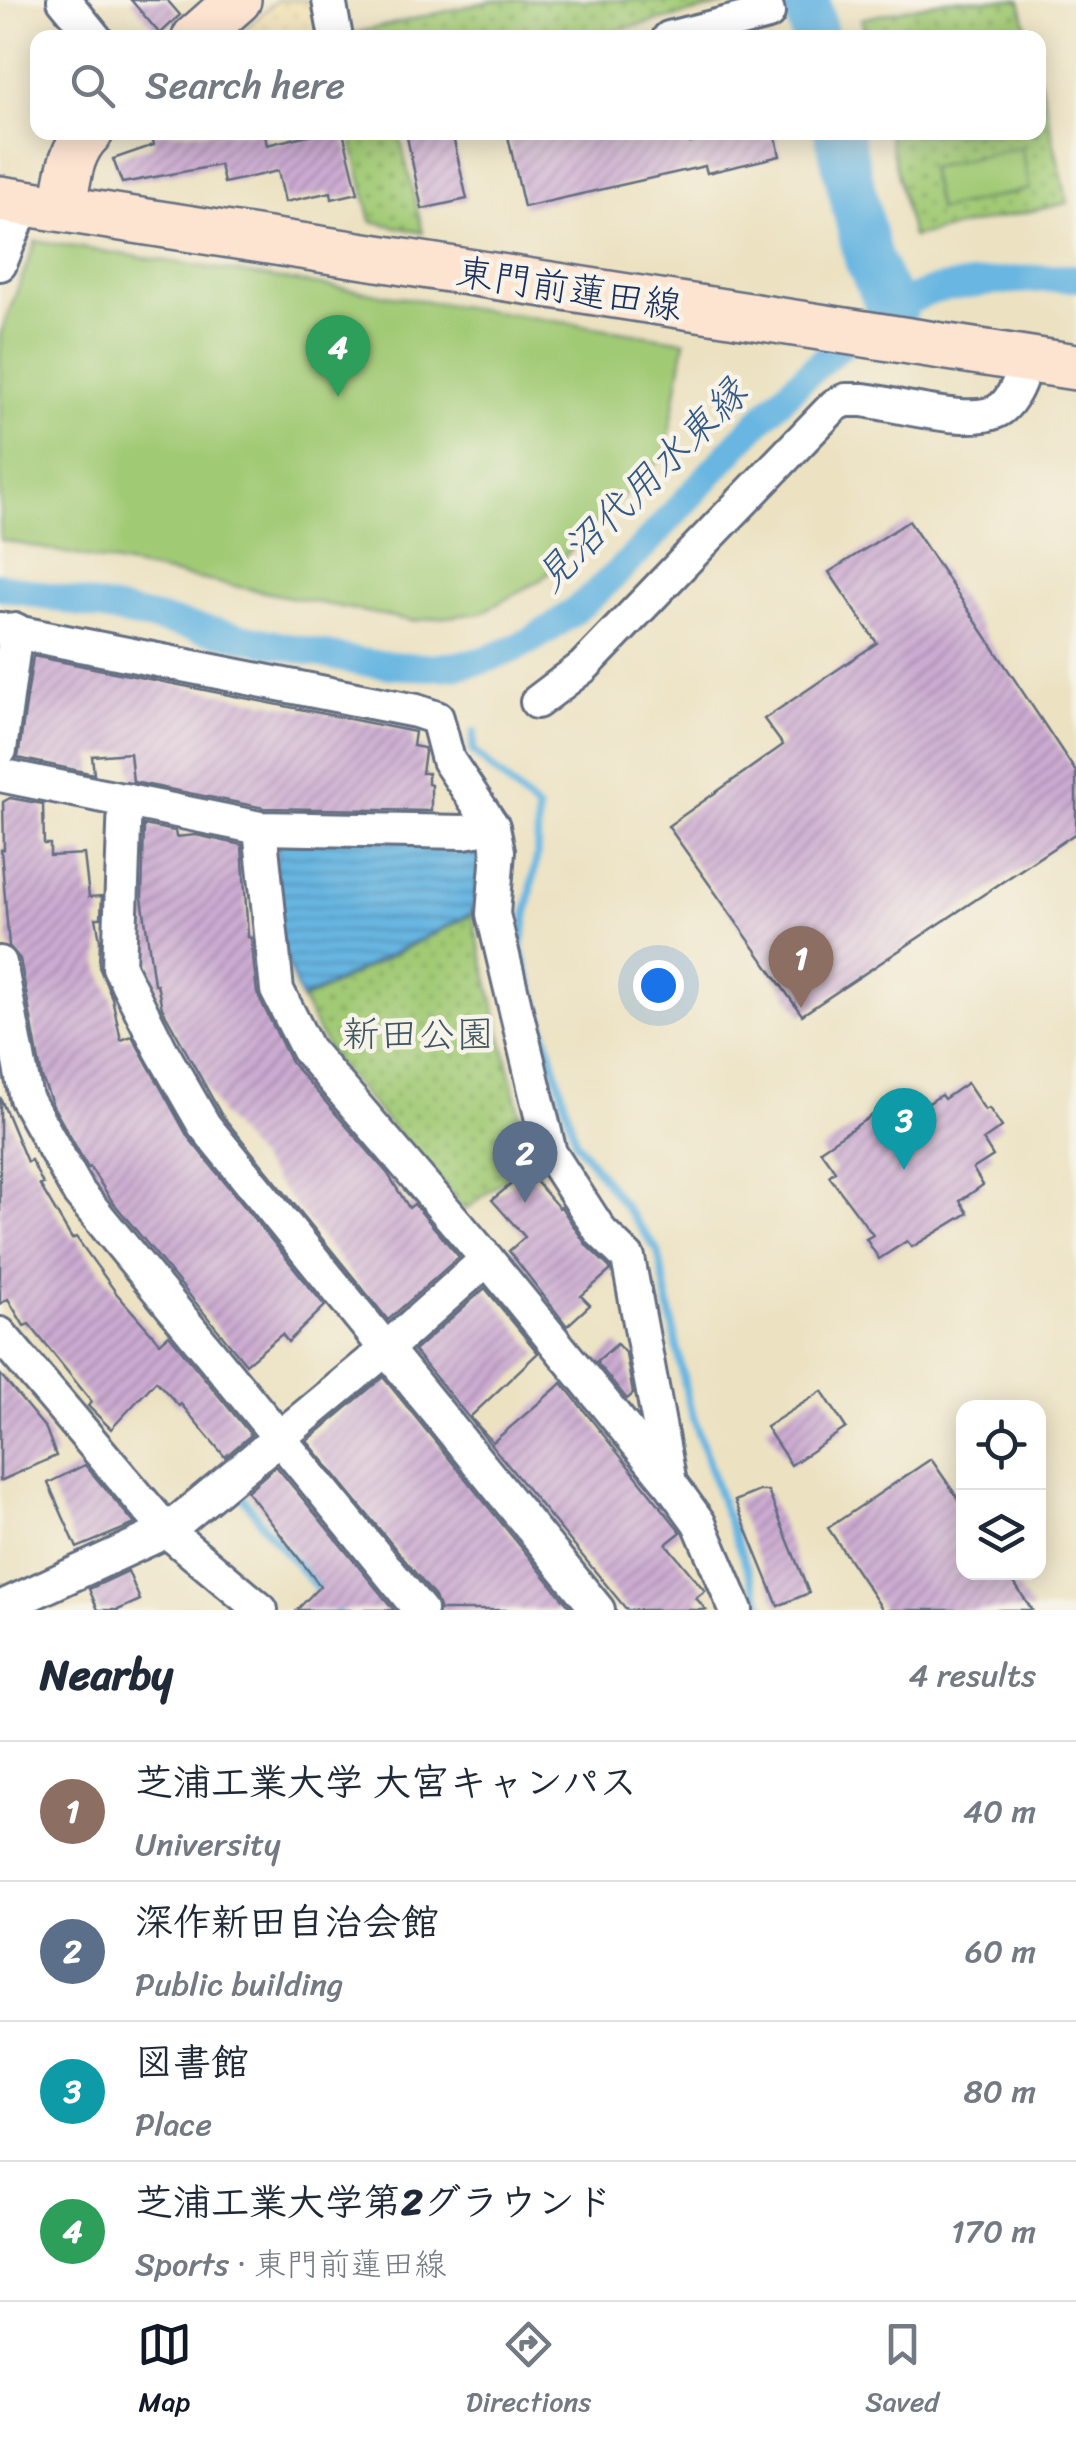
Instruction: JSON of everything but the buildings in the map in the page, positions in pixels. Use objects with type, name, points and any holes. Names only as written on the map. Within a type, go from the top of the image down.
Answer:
[{"type":"main road","points":[[204,30],[230,2]]},
{"type":"main road","points":[[29,203],[84,140]]},
{"type":"main road","name":"東門前蓮田線","points":[[29,203],[1076,367]]},
{"type":"street","points":[[64,0],[88,30]]},
{"type":"street","points":[[329,0],[335,30]]},
{"type":"street","points":[[701,30],[768,13],[764,0]]},
{"type":"street","points":[[0,264],[29,203]]},
{"type":"street","points":[[536,702],[584,666],[835,406],[846,400],[872,401],[979,417],[1000,410],[1013,394],[1028,360]]},
{"type":"street","points":[[0,750],[8,630],[437,718],[448,760],[493,827],[498,851],[493,914],[550,1153],[600,1232],[628,1258],[670,1483]]},
{"type":"street","points":[[0,775],[260,828],[464,832],[493,827]]},
{"type":"street","points":[[124,800],[119,967],[160,1050],[204,1125],[598,1610]]},
{"type":"street","points":[[260,828],[277,990],[307,1049],[670,1483],[700,1523],[736,1610]]},
{"type":"street","points":[[0,963],[26,1098],[79,1193],[420,1610]]},
{"type":"street","points":[[0,1608],[168,1531],[487,1260]]},
{"type":"street","points":[[0,1334],[168,1531],[261,1610]]},
{"type":"green space","points":[[494,0],[738,2],[619,30],[367,30]]},
{"type":"green space","points":[[947,0],[1020,0],[1027,30],[864,30],[861,19]]},
{"type":"green space","points":[[1046,107],[1068,203],[912,237],[890,140],[1046,140]]},
{"type":"green space","points":[[352,140],[401,140],[423,233],[371,221]]},
{"type":"green space","points":[[1021,147],[1030,189],[938,210],[929,168]]},
{"type":"green space","points":[[36,241],[685,341],[666,454],[542,579],[481,613],[412,621],[0,540],[0,335]]},
{"type":"green space","name":"新田公園","points":[[472,915],[531,1159],[465,1210],[335,1062],[302,1001]]},
{"type":"sand","points":[[277,0],[315,0],[321,30],[244,30]]},
{"type":"water","points":[[278,837],[468,840],[481,852],[474,912],[301,999],[282,949],[273,898]]},
{"type":"waterway","points":[[806,0],[813,30]]},
{"type":"waterway","points":[[840,140],[868,259],[893,312]]},
{"type":"waterway","name":"見沼代用水東縁","points":[[0,586],[359,662],[435,667],[480,661],[526,643],[605,585],[773,407],[848,340],[887,313],[939,289],[1076,278]]},
{"type":"waterway","points":[[474,732],[473,751],[538,810],[537,855],[521,948],[576,1142],[658,1251],[688,1401],[723,1507],[764,1610]]},
{"type":"waterway","points":[[237,1489],[268,1532],[337,1610]]},
{"type":"place","name":"芝浦工業大学第2グラウンド","points":[[338,397]]},
{"type":"place","name":"芝浦工業大学 大宮キャンパス","points":[[801,1008]]},
{"type":"place","name":"図書館","points":[[904,1170]]},
{"type":"place","name":"深作新田自治会館","points":[[525,1203]]}]
